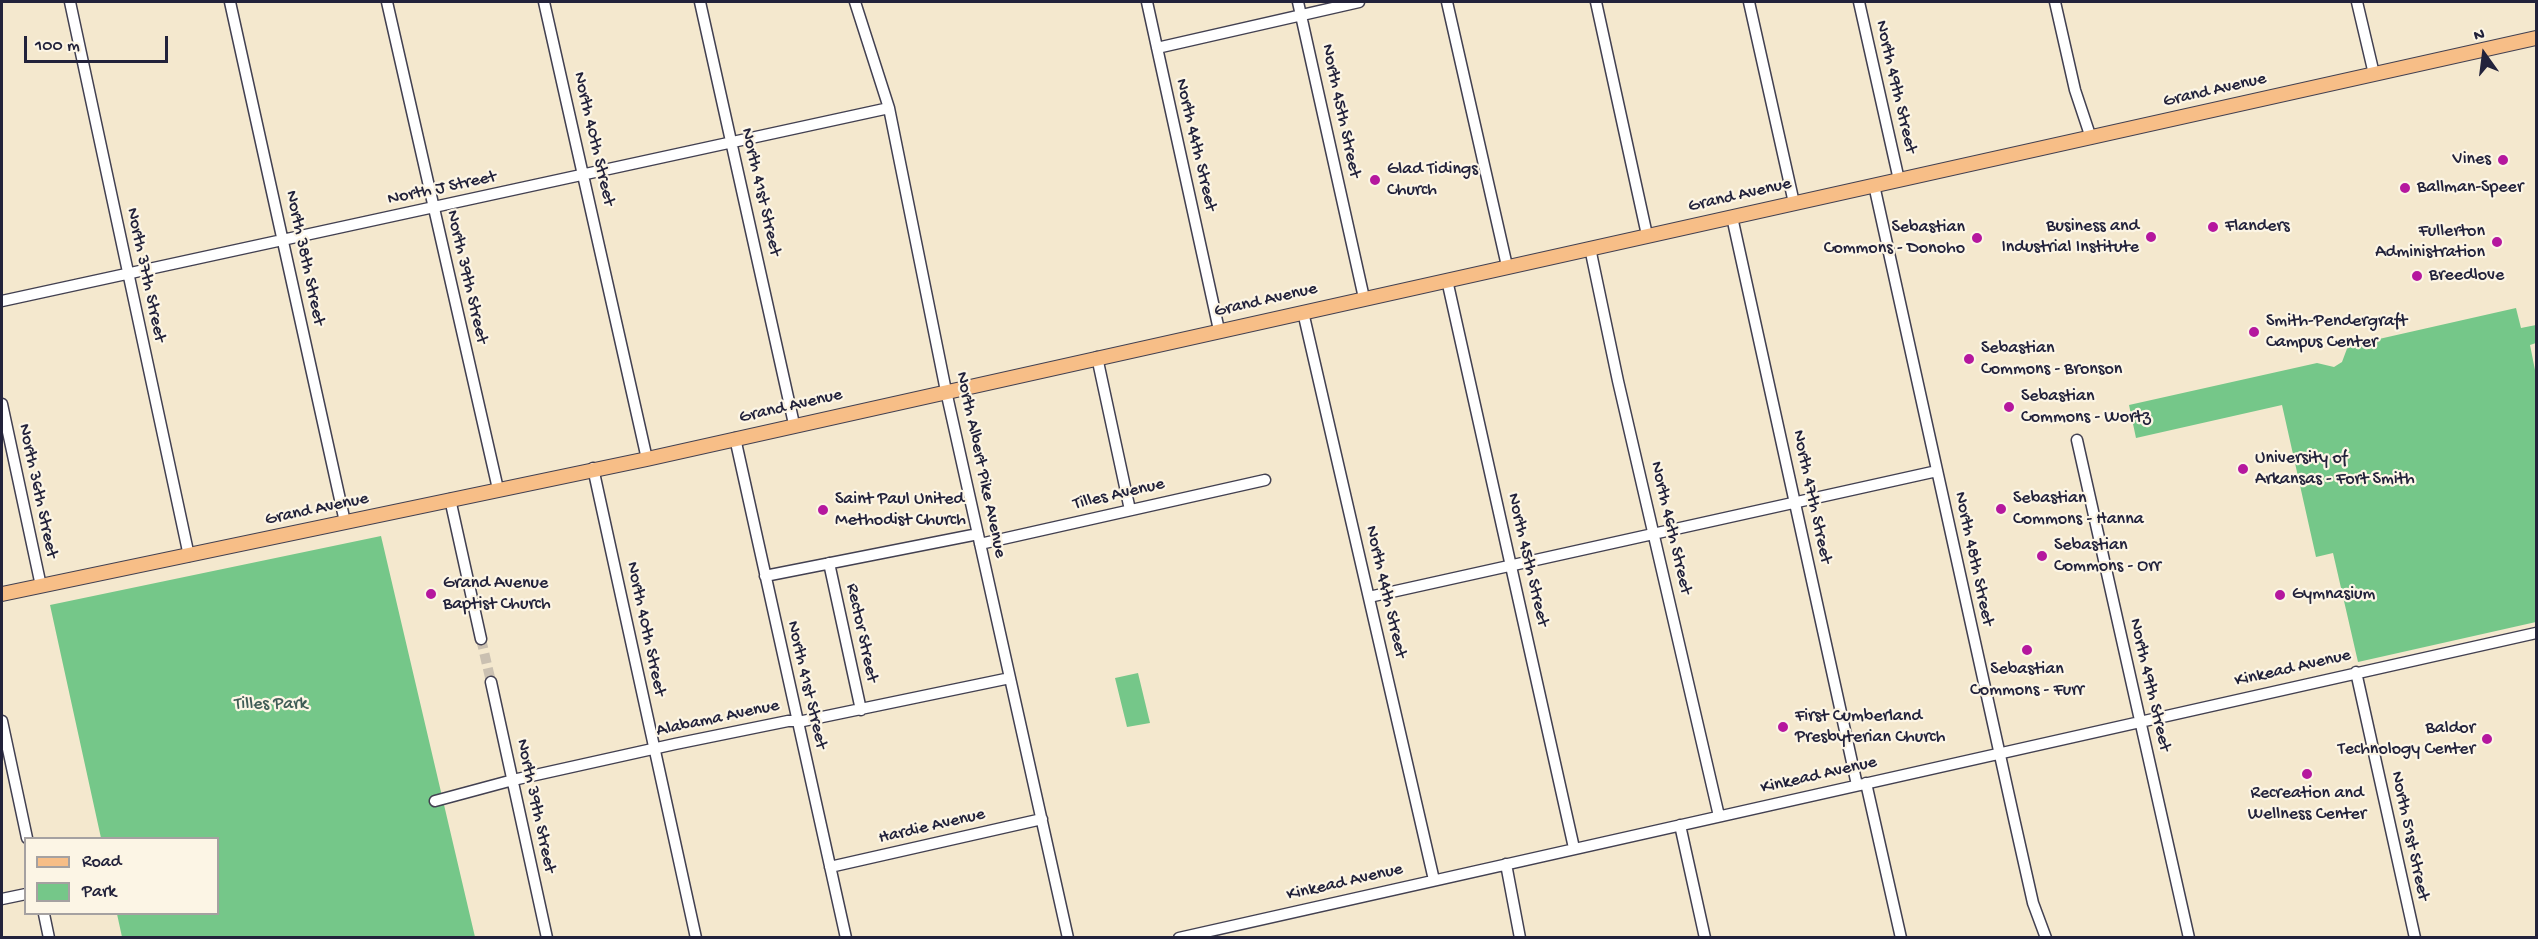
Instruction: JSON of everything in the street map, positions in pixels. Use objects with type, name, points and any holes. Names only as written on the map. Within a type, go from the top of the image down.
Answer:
[{"type":"main road","name":"Grand Avenue","points":[[2,594],[189,556],[593,468],[647,459],[794,424],[2536,38]]},
{"type":"street","name":"North 37th Street","points":[[70,2],[189,556]]},
{"type":"street","name":"North 38th Street","points":[[230,2],[345,522]]},
{"type":"street","name":"North 39th Street","points":[[387,2],[498,489]]},
{"type":"street","name":"North 40th Street","points":[[544,2],[647,459]]},
{"type":"street","name":"North 41st Street","points":[[700,2],[794,424]]},
{"type":"street","name":"North Albert Pike Avenue","points":[[855,2],[889,108],[946,391],[1068,938]]},
{"type":"street","name":"North 44th Street","points":[[1147,2],[1219,330]]},
{"type":"street","name":"North 45th Street","points":[[1298,2],[1364,298]]},
{"type":"street","points":[[1157,48],[1359,2]]},
{"type":"street","points":[[1447,2],[1507,266]]},
{"type":"street","points":[[1596,2],[1647,235]]},
{"type":"street","points":[[1749,2],[1794,203]]},
{"type":"street","name":"North 49th Street","points":[[1859,2],[1899,180]]},
{"type":"street","points":[[2055,2],[2075,90],[2091,138]]},
{"type":"street","points":[[2357,2],[2374,74]]},
{"type":"street","name":"North J Street","points":[[2,301],[889,108]]},
{"type":"street","name":"North 48th Street","points":[[1874,185],[2033,903],[2046,938]]},
{"type":"street","name":"North 47th Street","points":[[1732,217],[1795,502],[1901,938]]},
{"type":"street","name":"North 46th Street","points":[[1590,248],[1719,816]]},
{"type":"street","name":"North 45th Street","points":[[1447,280],[1575,848]]},
{"type":"street","name":"North 44th Street","points":[[1303,312],[1434,880]]},
{"type":"street","points":[[1097,357],[1130,510]]},
{"type":"street","name":"North 36th Street","points":[[2,404],[41,585]]},
{"type":"street","name":"North 41st Street","points":[[735,438],[846,938]]},
{"type":"street","name":"North 49th Street","points":[[2077,440],[2189,938]]},
{"type":"street","name":"North 40th Street","points":[[593,468],[696,938]]},
{"type":"street","points":[[1369,597],[1653,532],[1937,471]]},
{"type":"street","name":"Tilles Avenue","points":[[765,576],[829,563],[979,539],[1130,510],[1265,480]]},
{"type":"street","points":[[450,499],[481,639]]},
{"type":"street","name":"Rector Street","points":[[829,563],[861,710]]},
{"type":"street","name":"Kinkead Avenue","points":[[1179,938],[2140,720],[2536,633]]},
{"type":"street","name":"North 51st Street","points":[[2356,672],[2415,938]]},
{"type":"street","name":"Alabama Avenue","points":[[435,801],[513,780],[1010,678]]},
{"type":"street","name":"North 39th Street","points":[[491,682],[547,938]]},
{"type":"street","points":[[2,721],[27,837]]},
{"type":"street","name":"Hardie Avenue","points":[[830,867],[1042,819]]},
{"type":"street","points":[[1680,825],[1705,938]]},
{"type":"street","points":[[1506,864],[1520,938]]},
{"type":"street","points":[[2,899],[24,894]]},
{"type":"street","points":[[44,915],[50,938]]},
{"type":"green space","points":[[2516,308],[2521,328],[2536,325],[2536,343],[2530,345],[2536,375],[2536,622],[2358,662],[2333,553],[2316,557],[2282,405],[2136,438],[2129,405],[2317,363],[2334,367],[2342,362],[2348,346]]},
{"type":"green space","name":"Tilles Park","points":[[381,536],[475,937],[122,937],[117,915],[219,915],[219,837],[101,837],[50,605]]},
{"type":"green space","points":[[1138,673],[1150,723],[1127,727],[1115,678]]},
{"type":"tunnel","points":[[481,639],[491,682]]},
{"type":"place","name":"Vines","points":[[2503,160]]},
{"type":"place","name":"Glad Tidings Church","points":[[1375,180]]},
{"type":"place","name":"Ballman-Speer","points":[[2405,188]]},
{"type":"place","name":"Flanders","points":[[2213,227]]},
{"type":"place","name":"Business and Industrial Institute","points":[[2151,237]]},
{"type":"place","name":"Sebastian Commons - Donoho","points":[[1977,238]]},
{"type":"place","name":"Fullerton Administration","points":[[2497,242]]},
{"type":"place","name":"Breedlove","points":[[2417,276]]},
{"type":"place","name":"Smith-Pendergraft Campus Center","points":[[2254,332]]},
{"type":"place","name":"Sebastian Commons - Bronson","points":[[1969,359]]},
{"type":"place","name":"Sebastian Commons - Wortz","points":[[2009,407]]},
{"type":"place","name":"University of Arkansas - Fort Smith","points":[[2243,469]]},
{"type":"place","name":"Sebastian Commons - Hanna","points":[[2001,509]]},
{"type":"place","name":"Saint Paul United Methodist Church","points":[[823,510]]},
{"type":"place","name":"Sebastian Commons - Orr","points":[[2042,556]]},
{"type":"place","name":"Grand Avenue Baptist Church","points":[[431,594]]},
{"type":"place","name":"Gymnasium","points":[[2280,595]]},
{"type":"place","name":"Sebastian Commons - Furr","points":[[2027,650]]},
{"type":"place","name":"First Cumberland Presbyterian Church","points":[[1783,727]]},
{"type":"place","name":"Baldor Technology Center","points":[[2487,739]]},
{"type":"place","name":"Recreation and Wellness Center","points":[[2307,774]]}]
